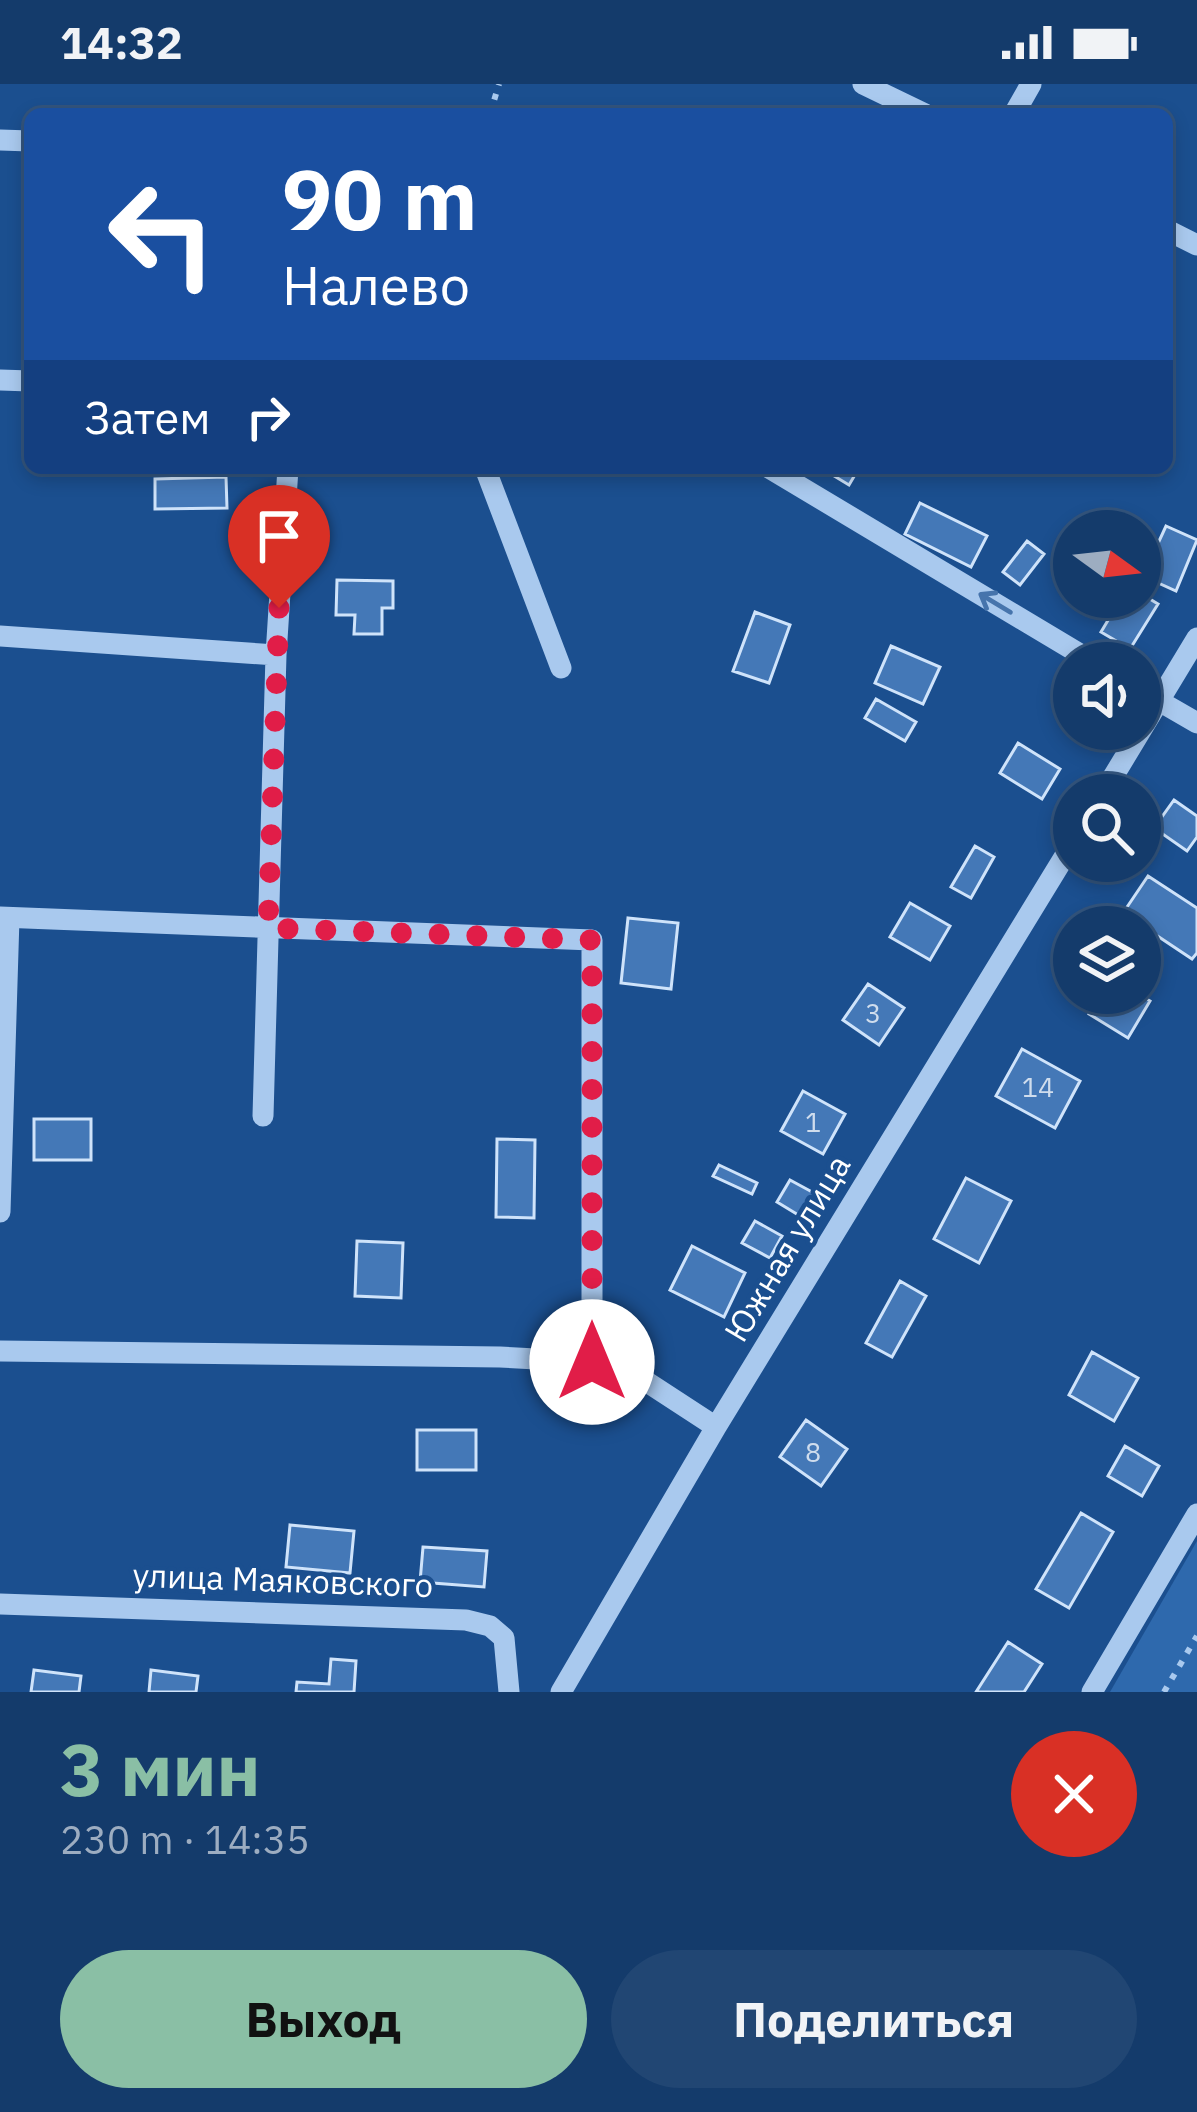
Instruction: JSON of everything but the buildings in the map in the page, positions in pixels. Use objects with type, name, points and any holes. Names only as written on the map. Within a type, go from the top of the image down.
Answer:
[{"type":"street","points":[[863,84],[913,108]]},
{"type":"street","points":[[263,1116],[276,655],[288,474]]},
{"type":"street","points":[[487,474],[561,668]]},
{"type":"street","points":[[779,474],[1061,642]]},
{"type":"street","points":[[0,636],[276,655]]},
{"type":"street","points":[[1161,682],[1197,638]]},
{"type":"street","points":[[1161,702],[1197,723]]},
{"type":"street","name":"Южная улица","points":[[561,1692],[716,1427],[1053,875]]},
{"type":"street","points":[[0,1212],[5,918],[592,940],[592,1362]]},
{"type":"street","points":[[0,1351],[592,1362],[647,1382],[716,1427]]},
{"type":"street","points":[[1092,1692],[1197,1514]]},
{"type":"street","name":"улица Маяковского","points":[[0,1604],[466,1620],[490,1627],[504,1638],[508,1692]]},
{"type":"path","points":[[1164,1692],[1197,1636]]},
{"type":"shaded area","points":[[1197,1541],[1197,1692],[1110,1692]]},
{"type":"route","points":[[279,608],[268,928],[592,940],[592,1362]]}]
